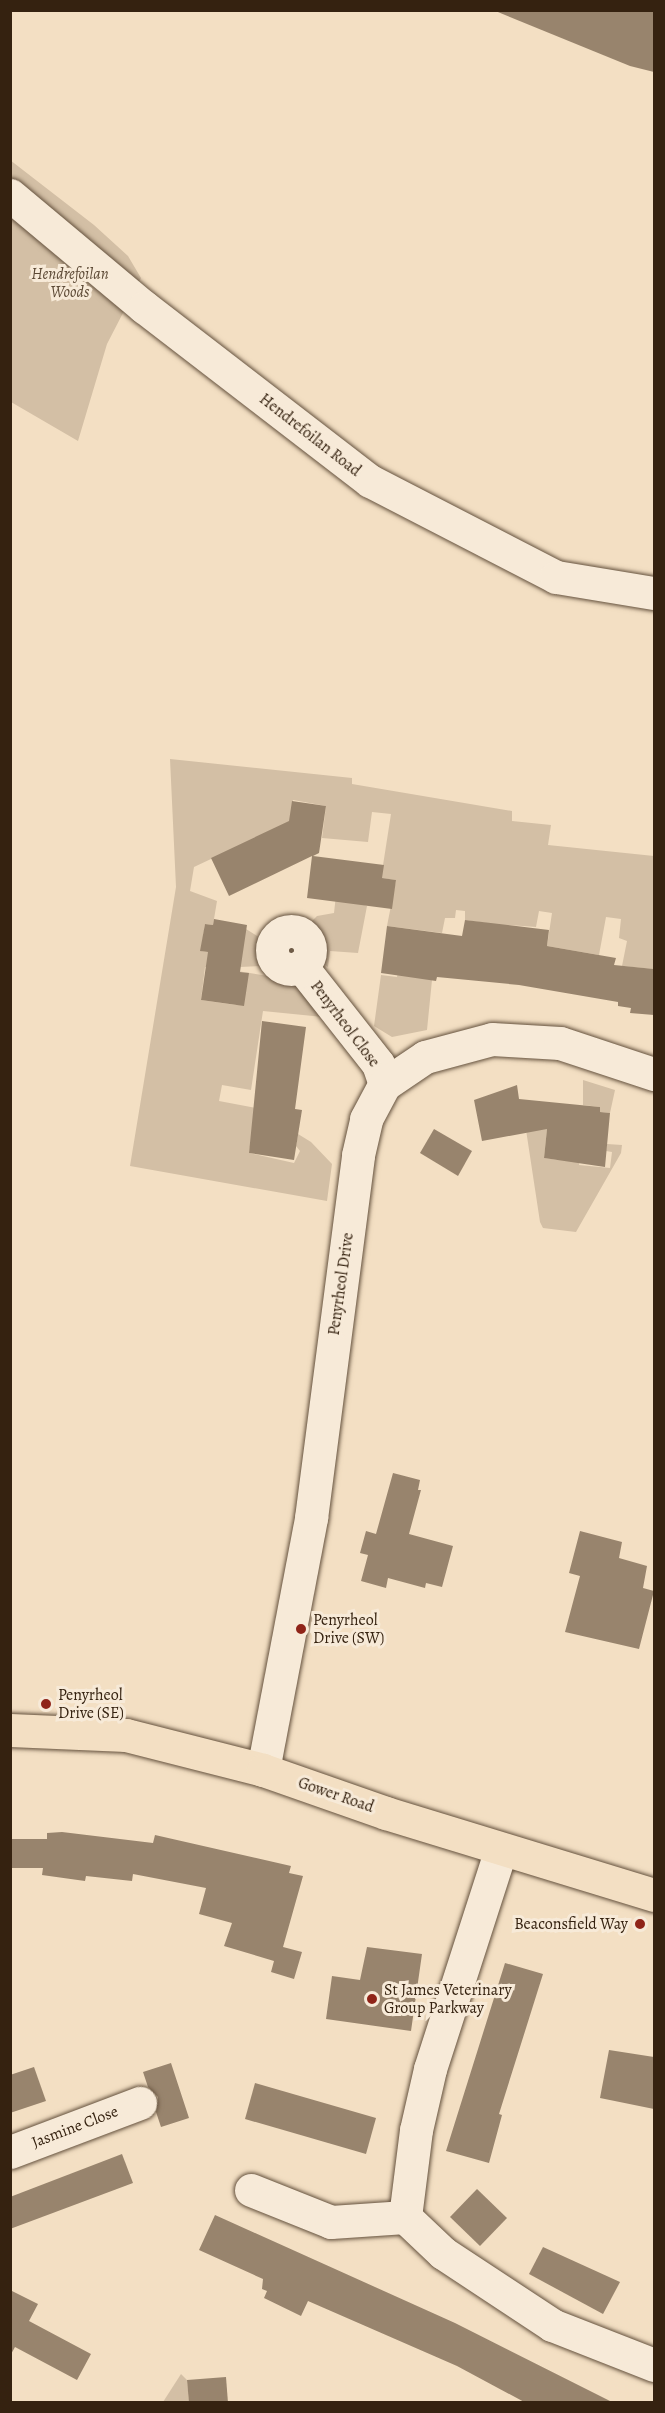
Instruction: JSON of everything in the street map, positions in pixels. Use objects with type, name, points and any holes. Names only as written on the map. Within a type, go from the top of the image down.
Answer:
[{"type":"main road","name":"Gower Road","points":[[10,1730],[126,1735],[263,1770],[501,1849],[654,1895]]},
{"type":"street","name":"Hendrefoilan Road","points":[[10,195],[144,307],[370,481],[556,577],[654,593]]},
{"type":"street","name":"Penyrheol Close","points":[[301,966],[378,1064],[386,1084]]},
{"type":"street","name":"Penyrheol Drive","points":[[263,1770],[311,1518],[358,1155],[366,1119],[386,1084],[425,1057],[492,1039],[560,1043],[654,1074]]},
{"type":"street","points":[[405,2217],[416,2130],[430,2069],[501,1849]]},
{"type":"street","name":"Jasmine Close","points":[[10,2152],[140,2103]]},
{"type":"street","points":[[251,2190],[331,2222],[405,2217],[443,2253],[552,2325],[654,2365]]},
{"type":"green space","name":"Hendrefoilan Woods","points":[[10,160],[94,225],[128,256],[141,278],[107,344],[78,441],[11,402]]},
{"type":"green space","points":[[170,759],[352,778],[352,784],[512,811],[512,821],[551,825],[548,845],[654,856],[654,969],[622,966],[627,941],[619,938],[621,919],[606,917],[599,955],[547,946],[552,913],[539,911],[536,927],[509,925],[506,942],[486,923],[465,920],[465,911],[456,910],[455,918],[445,918],[442,933],[387,926],[396,880],[381,878],[391,814],[372,812],[368,842],[322,838],[326,806],[293,800],[288,832],[270,831],[194,867],[190,891],[217,901],[213,925],[205,924],[201,951],[235,956],[246,929],[262,939],[261,966],[218,968],[293,980],[323,1017],[263,1011],[251,1090],[222,1085],[219,1101],[256,1108],[249,1153],[294,1163],[300,1151],[296,1146],[298,1134],[311,1142],[332,1164],[327,1201],[130,1166],[176,887]],"holes":[[[205,967],[248,973],[236,1005],[201,1000]]]},
{"type":"green space","points":[[336,895],[367,906],[358,953],[330,951],[328,967],[321,962],[318,937],[307,926],[317,916],[334,913]]},
{"type":"green space","points":[[399,964],[432,980],[427,1030],[392,1037],[374,1026],[381,975],[397,977]]},
{"type":"green space","points":[[583,1080],[615,1090],[610,1113],[600,1112],[600,1107],[583,1105]]},
{"type":"green space","points":[[523,1110],[549,1110],[544,1158],[558,1160],[581,1150],[579,1165],[610,1168],[612,1152],[606,1151],[607,1144],[622,1145],[621,1153],[576,1232],[543,1228],[540,1222]]},
{"type":"green space","points":[[181,2374],[187,2380],[189,2402],[163,2402]]},
{"type":"building","points":[[493,10],[654,10],[654,72],[630,66]]},
{"type":"building","points":[[292,801],[326,806],[319,853],[313,856],[384,865],[382,878],[396,880],[392,909],[307,898],[312,856],[229,896],[211,858],[289,821]]},
{"type":"building","points":[[214,919],[247,925],[240,972],[249,973],[244,1006],[201,1000],[208,952],[200,951],[205,924],[213,925]]},
{"type":"building","points":[[465,920],[549,930],[547,946],[616,958],[614,965],[654,969],[654,1015],[630,1013],[631,1008],[618,1006],[618,1002],[519,985],[437,977],[436,981],[381,973],[387,926],[462,936]]},
{"type":"building","points":[[262,1021],[306,1027],[295,1109],[302,1110],[294,1160],[249,1153]]},
{"type":"building","points":[[517,1085],[519,1099],[600,1107],[600,1112],[610,1113],[605,1167],[544,1158],[547,1129],[482,1141],[474,1100]]},
{"type":"building","points":[[434,1129],[472,1151],[458,1176],[420,1153]]},
{"type":"building","points":[[393,1473],[420,1480],[418,1490],[421,1490],[409,1534],[453,1546],[442,1587],[426,1583],[425,1588],[388,1578],[386,1588],[361,1581],[368,1555],[360,1553],[366,1531],[376,1534]]},
{"type":"building","points":[[580,1531],[622,1542],[619,1558],[647,1566],[643,1588],[654,1591],[639,1649],[565,1632],[580,1576],[569,1573]]},
{"type":"building","points":[[62,1832],[153,1843],[155,1835],[291,1866],[289,1873],[303,1876],[283,1947],[302,1952],[294,1979],[271,1972],[274,1961],[224,1946],[232,1923],[199,1914],[206,1888],[133,1874],[132,1881],[86,1876],[85,1881],[42,1875],[43,1868],[10,1868],[10,1839],[47,1839],[47,1833]]},
{"type":"building","name":"St James Veterinary Group Parkway","points":[[367,1947],[422,1954],[411,2031],[326,2019],[332,1976],[360,1980]]},
{"type":"building","points":[[505,1963],[543,1974],[499,2114],[502,2115],[489,2163],[446,2151]]},
{"type":"building","points":[[609,2050],[654,2057],[654,2109],[600,2098]]},
{"type":"building","points":[[171,2063],[189,2118],[161,2127],[156,2112],[158,2097],[148,2087],[143,2072]]},
{"type":"building","points":[[34,2067],[46,2101],[10,2113],[10,2075]]},
{"type":"building","points":[[255,2083],[376,2118],[366,2154],[245,2119]]},
{"type":"building","points":[[122,2154],[133,2183],[10,2229],[10,2197]]},
{"type":"building","points":[[477,2189],[507,2218],[480,2246],[450,2217]]},
{"type":"building","points":[[215,2215],[455,2323],[614,2403],[526,2403],[457,2366],[308,2301],[301,2316],[264,2298],[267,2291],[262,2289],[263,2279],[199,2250]]},
{"type":"building","points":[[543,2247],[620,2282],[603,2314],[529,2274]]},
{"type":"building","points":[[10,2290],[38,2304],[29,2321],[91,2354],[77,2380],[15,2347],[10,2356]]},
{"type":"building","points":[[226,2377],[228,2403],[189,2403],[187,2380]]},
{"type":"place","name":"Penyrheol Drive (SW)","points":[[301,1629]]},
{"type":"place","name":"Penyrheol Drive (SE)","points":[[46,1704]]},
{"type":"place","name":"Beaconsfield Way","points":[[640,1924]]},
{"type":"place","name":"St James Veterinary Group Parkway","points":[[372,1999]]}]
